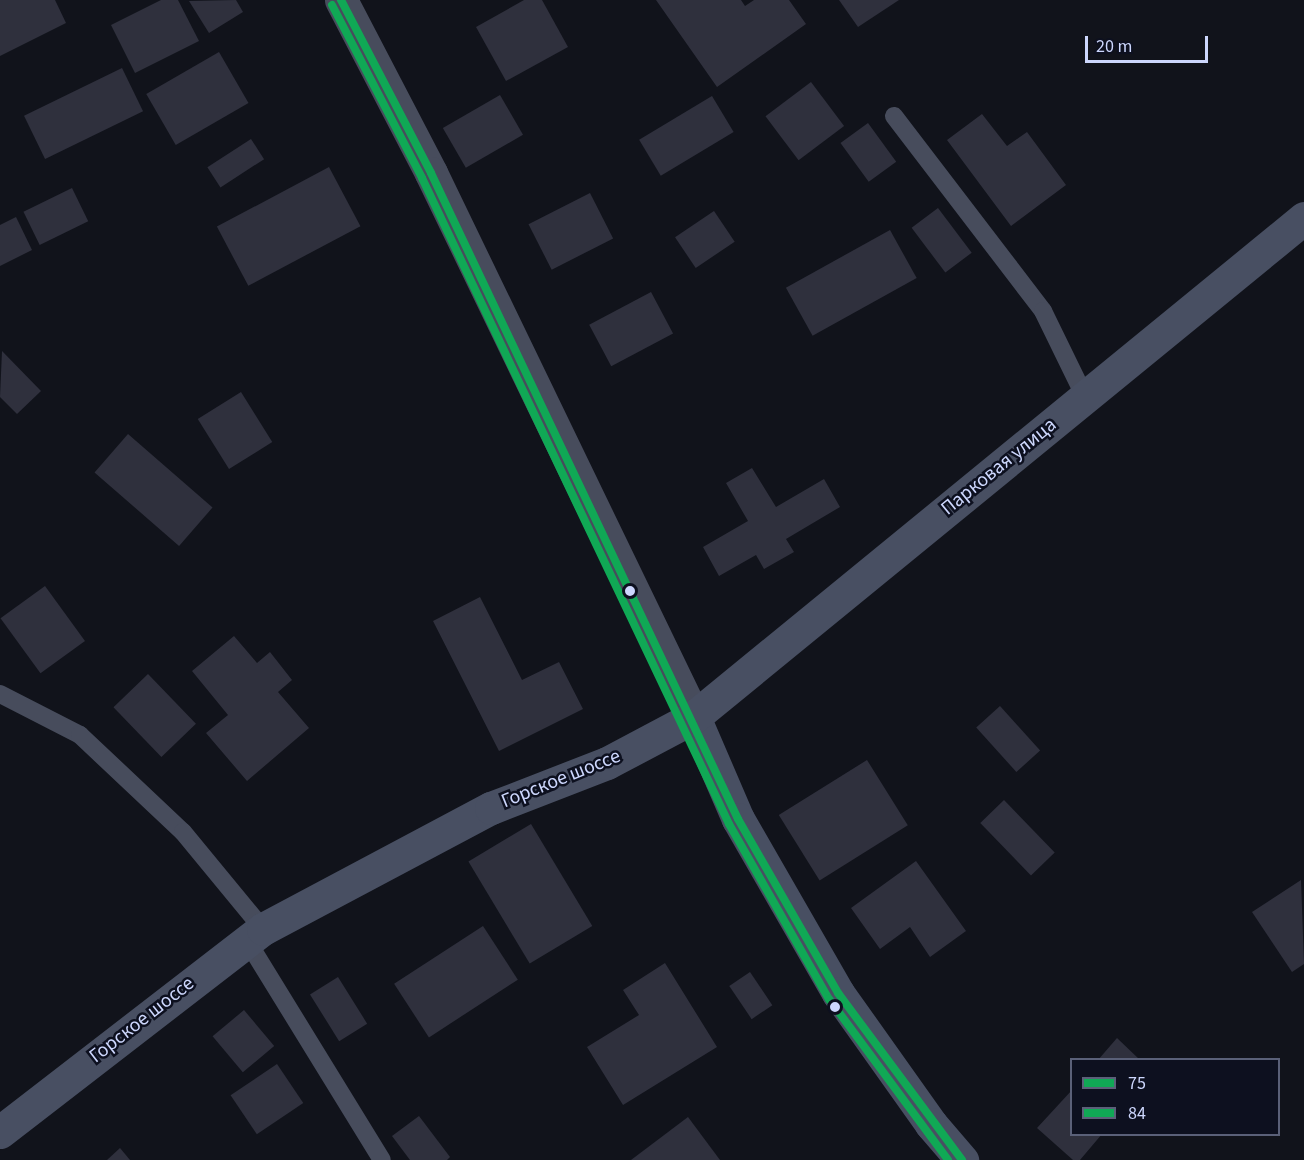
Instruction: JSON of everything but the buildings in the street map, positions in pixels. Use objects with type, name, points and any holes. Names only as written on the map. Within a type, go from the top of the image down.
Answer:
[{"type":"main road","name":"Парковая улица","points":[[694,717],[1304,218]]},
{"type":"main road","name":"Горское шоссе","points":[[0,1132],[254,934],[491,808],[607,764],[694,717]]},
{"type":"main road","points":[[694,717],[738,819],[838,993],[931,1124],[962,1160]]},
{"type":"street","points":[[341,0],[431,173],[694,717]]},
{"type":"lane","points":[[894,116],[1043,311],[1085,397]]},
{"type":"lane","points":[[0,694],[80,735],[183,832],[254,934],[382,1160]]},
{"type":"transit line","name":"75","points":[[341,0],[431,173],[738,819],[838,993],[962,1160]]},
{"type":"transit line","name":"84","points":[[332,5],[422,178],[729,824],[829,999],[948,1160]]}]
